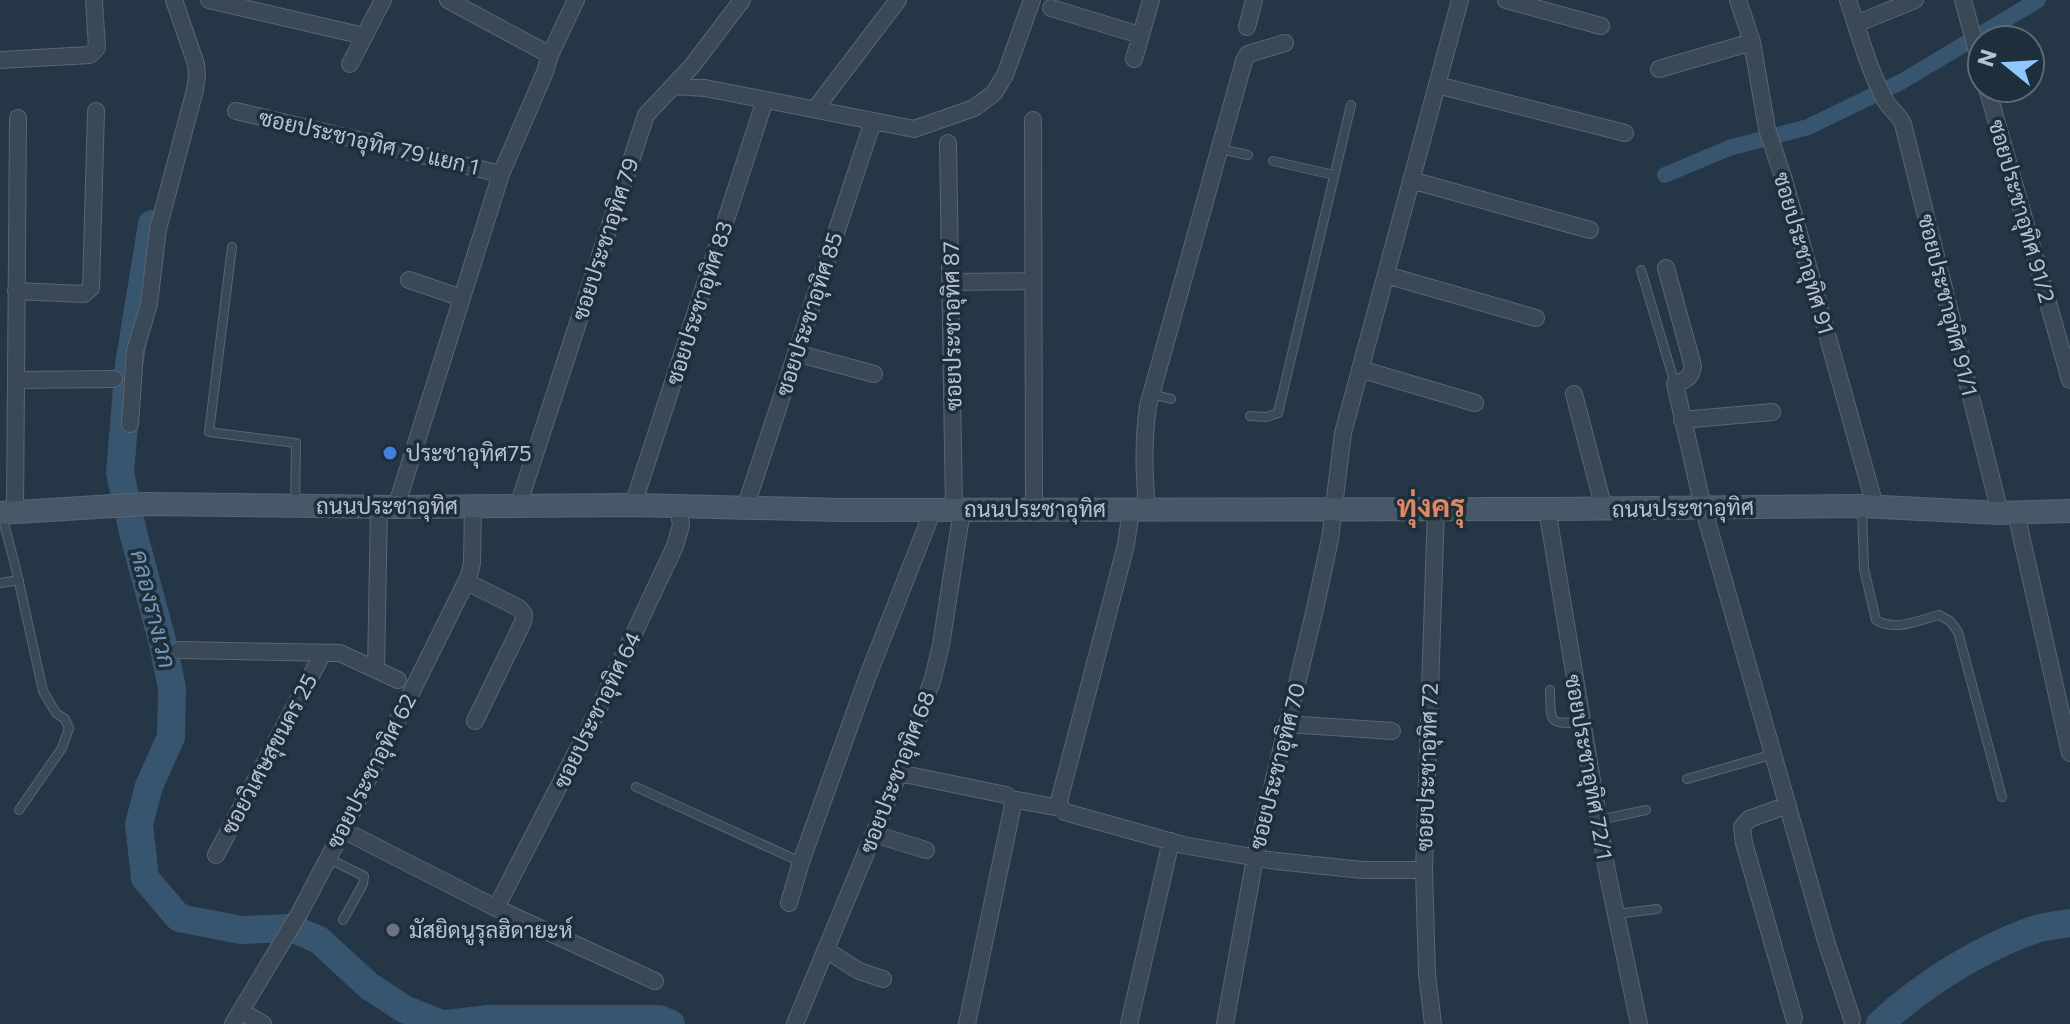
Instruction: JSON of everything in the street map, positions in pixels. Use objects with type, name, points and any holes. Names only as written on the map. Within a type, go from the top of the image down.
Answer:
[{"type":"main road","name":"ถนนประชาอุทิศ","points":[[5,512],[146,504],[388,507],[633,505],[950,510],[1868,506],[2008,513],[2070,511]]},
{"type":"street","points":[[0,60],[90,55],[97,48],[94,0]]},
{"type":"street","points":[[130,424],[135,351],[149,304],[156,238],[186,130],[197,75],[174,0]]},
{"type":"street","points":[[209,0],[364,36]]},
{"type":"street","points":[[350,64],[383,0]]},
{"type":"street","points":[[448,0],[550,55]]},
{"type":"street","points":[[376,670],[388,507],[462,298],[501,174],[576,0]]},
{"type":"street","name":"ซอยประชาอุทิศ 79","points":[[518,506],[646,115],[692,66],[742,0]]},
{"type":"street","points":[[815,109],[898,0]]},
{"type":"street","points":[[673,86],[705,88],[914,129],[974,108],[994,93],[1005,75],[1032,0]]},
{"type":"street","points":[[1134,59],[1151,0]]},
{"type":"street","points":[[1247,27],[1254,0]]},
{"type":"street","name":"ซอยประชาอุทิศ 70","points":[[1225,1024],[1255,858],[1330,539],[1343,433],[1460,0]]},
{"type":"street","points":[[1506,0],[1601,26]]},
{"type":"street","name":"ซอยประชาอุทิศ 91","points":[[1738,0],[1752,42],[1767,129],[1776,153],[1868,506]]},
{"type":"street","name":"ซอยประชาอุทิศ 91/1","points":[[1848,0],[1872,73],[1886,103],[1903,124],[2070,753]]},
{"type":"street","points":[[1856,24],[1915,0]]},
{"type":"street","points":[[1963,0],[1969,24]]},
{"type":"street","points":[[1051,8],[1140,35]]},
{"type":"street","points":[[1659,69],[1752,42]]},
{"type":"street","points":[[1285,43],[1248,54],[1244,61],[1152,394],[1144,437],[1139,509],[1126,545],[1059,801],[1065,812],[1085,818],[1171,841],[1255,858],[1363,870],[1424,870]]},
{"type":"street","points":[[1437,85],[1625,133]]},
{"type":"street","name":"ซอยประชาอุทิศ 83","points":[[633,505],[765,100]]},
{"type":"street","name":"ซอยประชาอุทิศ 91/2","points":[[1992,104],[2070,380]]},
{"type":"street","points":[[16,291],[84,294],[91,288],[96,111]]},
{"type":"street","name":"ซอยประชาอุทิศ 79 แยก 1","points":[[236,111],[501,174]]},
{"type":"street","points":[[5,512],[16,380],[18,118]]},
{"type":"street","points":[[1033,120],[1034,509]]},
{"type":"street","name":"ซอยประชาอุทิศ 85","points":[[745,508],[873,121]]},
{"type":"street","name":"ซอยประชาอุทิศ 87","points":[[948,143],[950,510]]},
{"type":"street","points":[[1411,180],[1590,230]]},
{"type":"street","points":[[1666,268],[1693,366],[1691,375],[1675,384],[1703,507],[1826,941],[1852,1019]]},
{"type":"street","points":[[1386,275],[1536,318]]},
{"type":"street","points":[[409,280],[462,298]]},
{"type":"street","points":[[951,282],[1033,281]]},
{"type":"street","points":[[796,353],[874,374]]},
{"type":"street","points":[[1360,369],[1475,403]]},
{"type":"street","points":[[16,380],[114,379]]},
{"type":"street","points":[[1574,394],[1604,509]]},
{"type":"street","points":[[1682,420],[1772,412]]},
{"type":"street","name":"ซอยประชาอุทิศ 64","points":[[496,908],[598,710],[675,546],[681,525],[678,506]]},
{"type":"street","name":"ซอยประชาอุทิศ 62","points":[[237,1017],[299,914],[467,582],[472,563],[473,507]]},
{"type":"street","name":"ซอยประชาอุทิศ 72","points":[[1433,1024],[1427,974],[1424,870],[1436,509]]},
{"type":"street","name":"ซอยประชาอุทิศ 72/1","points":[[1547,509],[1598,820],[1639,1024]]},
{"type":"street","points":[[789,903],[867,678],[950,510]]},
{"type":"street","name":"ซอยประชาอุทิศ 68","points":[[795,1024],[899,773],[933,678],[944,629],[950,510]]},
{"type":"street","points":[[467,582],[519,608],[524,614],[523,622],[475,721]]},
{"type":"street","name":"ซอยวิเศษสุขนคร 25","points":[[179,650],[340,653],[398,680]]},
{"type":"street","name":"ซอยวิเศษสุขนคร 25","points":[[216,855],[323,653]]},
{"type":"street","points":[[1287,724],[1392,731]]},
{"type":"street","points":[[899,773],[1061,808]]},
{"type":"street","points":[[967,1024],[1011,816],[1011,799]]},
{"type":"street","points":[[1788,805],[1749,819],[1742,827],[1794,1018]]},
{"type":"street","points":[[343,830],[496,908],[655,981]]},
{"type":"street","points":[[874,834],[926,850]]},
{"type":"street","points":[[1129,1024],[1171,841]]},
{"type":"street","points":[[826,950],[859,971],[883,979]]},
{"type":"street","points":[[237,1017],[263,1024]]},
{"type":"lane","points":[[1250,416],[1266,417],[1278,413],[1351,105]]},
{"type":"lane","points":[[1220,149],[1248,155]]},
{"type":"lane","points":[[1273,161],[1334,175]]},
{"type":"lane","points":[[232,247],[209,432],[296,443],[295,506]]},
{"type":"lane","points":[[1641,270],[1675,384]]},
{"type":"lane","points":[[1152,394],[1171,399]]},
{"type":"lane","points":[[1868,506],[1864,569],[1876,620],[1894,626],[1939,615],[1950,621],[1958,632],[2002,797]]},
{"type":"lane","points":[[5,512],[43,691],[69,728],[62,748],[19,810]]},
{"type":"lane","points":[[0,583],[19,580]]},
{"type":"lane","points":[[1550,690],[1551,717],[1554,721],[1566,724],[1582,722]]},
{"type":"lane","points":[[1687,779],[1774,754]]},
{"type":"lane","points":[[636,787],[801,862]]},
{"type":"lane","points":[[1598,820],[1646,810]]},
{"type":"lane","points":[[327,858],[364,876],[363,884],[343,920]]},
{"type":"lane","points":[[1615,914],[1657,909]]},
{"type":"waterway","points":[[1665,175],[1729,148],[1808,127],[1901,82],[2038,0]]},
{"type":"waterway","name":"คลองรางเวก","points":[[152,224],[129,365],[120,473],[172,688],[171,737],[149,786],[139,824],[145,878],[179,918],[241,930],[291,928],[319,940],[369,986],[404,1009],[442,1024]]},
{"type":"waterway","name":"คลองรางเวก","points":[[1880,1024],[1914,995],[1972,958],[2033,930],[2070,923]]},
{"type":"waterway","name":"คลองรางเวก","points":[[447,1024],[488,1019],[659,1019],[671,1024]]},
{"type":"place","name":"ประชาอุทิศ75","points":[[390,453]]},
{"type":"place","name":"มัสยิดนูรุลฮิดายะห์","points":[[393,930]]},
{"type":"district","name":"ทุ่งครุ","points":[[1431,507]]}]
